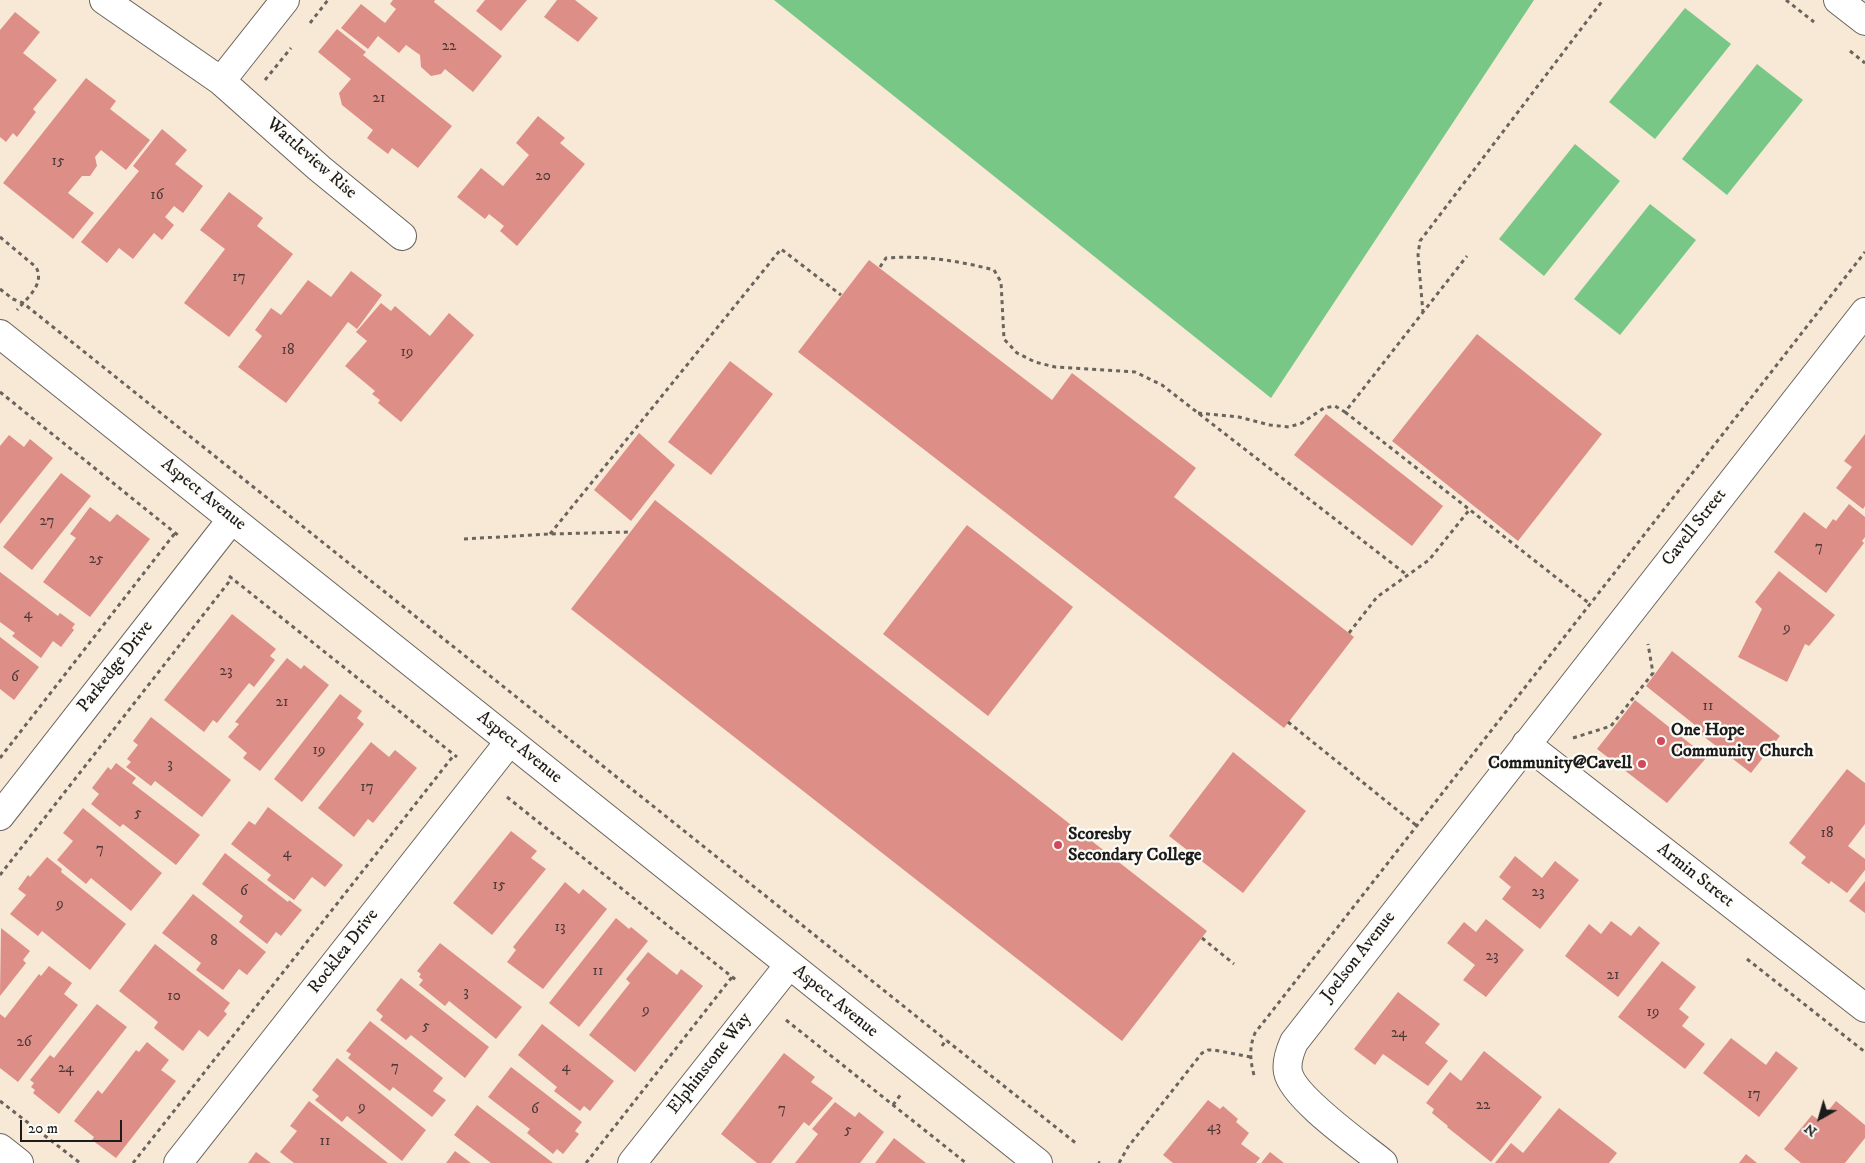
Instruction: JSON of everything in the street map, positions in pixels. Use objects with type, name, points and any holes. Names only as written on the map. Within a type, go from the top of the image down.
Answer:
[{"type":"street","name":"Wattleview Rise","points":[[104,0],[221,81],[319,168],[402,236]]},
{"type":"street","points":[[221,81],[285,0]]},
{"type":"street","points":[[1838,0],[1865,21]]},
{"type":"street","name":"Cavell Street","points":[[1526,744],[1865,312]]},
{"type":"street","name":"Aspect Avenue","points":[[0,334],[1038,1163]]},
{"type":"street","name":"Parkedge Drive","points":[[0,816],[232,519]]},
{"type":"street","name":"Rocklea Drive","points":[[178,1163],[510,741]]},
{"type":"street","name":"Armin Street","points":[[1526,744],[1865,1008]]},
{"type":"street","name":"Joelson Avenue","points":[[1383,1163],[1296,1089],[1288,1071],[1290,1052],[1297,1036],[1526,744]]},
{"type":"street","name":"Elphinstone Way","points":[[632,1163],[789,965]]},
{"type":"street","points":[[0,1148],[19,1163]]},
{"type":"path","points":[[304,30],[328,0]]},
{"type":"path","points":[[1423,312],[1418,255],[1420,241],[1603,0]]},
{"type":"path","points":[[247,104],[293,46]]},
{"type":"path","points":[[0,237],[36,267],[39,273],[37,285],[17,310]]},
{"type":"path","points":[[550,534],[781,249],[841,295]]},
{"type":"path","points":[[1345,412],[1467,256]]},
{"type":"path","points":[[880,268],[886,258],[900,257],[967,262],[994,270],[1001,282],[1004,339],[1017,354],[1035,362],[1055,367],[1135,372],[1162,385],[1407,575]]},
{"type":"path","points":[[0,289],[22,303],[1077,1144]]},
{"type":"path","points":[[0,392],[738,982]]},
{"type":"path","points":[[1198,412],[1240,417],[1289,428],[1302,424],[1324,408],[1335,406],[1590,604]]},
{"type":"path","points":[[1349,633],[1377,597],[1429,560],[1470,509]]},
{"type":"path","points":[[0,758],[175,532]]},
{"type":"path","points":[[464,539],[630,532]]},
{"type":"path","points":[[0,875],[232,578]]},
{"type":"path","points":[[1568,743],[1573,738],[1612,726],[1654,673],[1647,645],[1653,637]]},
{"type":"path","points":[[1288,722],[1417,826]]},
{"type":"path","points":[[133,1163],[454,755]]},
{"type":"path","points":[[1202,938],[1234,964]]},
{"type":"path","points":[[586,1163],[732,977]]},
{"type":"path","points":[[785,1020],[966,1163]]},
{"type":"path","points":[[940,1048],[946,1040]]},
{"type":"path","points":[[1120,1163],[1128,1146],[1202,1053],[1214,1050],[1251,1056]]},
{"type":"path","points":[[0,1101],[80,1163]]},
{"type":"green space","points":[[774,0],[1534,0],[1271,398]]},
{"type":"green space","points":[[1685,8],[1731,44],[1655,139],[1609,102]]},
{"type":"green space","points":[[1757,64],[1803,100],[1727,195],[1682,159]]},
{"type":"green space","points":[[1575,144],[1620,181],[1544,276],[1499,239]]},
{"type":"green space","points":[[1650,204],[1696,240],[1620,335],[1574,299]]},
{"type":"building","points":[[393,0],[435,0],[434,2],[502,56],[473,92],[445,69],[441,74],[431,76],[421,67],[420,55],[406,45],[399,53],[378,36],[368,49],[341,28],[361,4],[385,23],[396,9],[390,4]]},
{"type":"building","points":[[485,0],[527,0],[501,31],[476,11]]},
{"type":"building","points":[[557,0],[575,0],[598,18],[578,42],[544,17]]},
{"type":"building","points":[[15,12],[40,32],[23,53],[57,80],[33,109],[36,112],[17,137],[13,133],[6,142],[0,137],[0,30]]},
{"type":"building","points":[[337,29],[366,52],[363,55],[452,126],[418,168],[392,148],[388,154],[367,138],[373,130],[342,105],[339,93],[351,79],[318,52]]},
{"type":"building","points":[[86,78],[116,101],[110,109],[150,140],[126,170],[101,150],[95,157],[97,166],[90,176],[82,176],[68,193],[94,213],[73,239],[3,183]]},
{"type":"building","points":[[538,116],[565,138],[560,143],[585,164],[517,246],[500,231],[504,226],[489,214],[485,219],[457,197],[481,168],[503,186],[529,155],[516,143]]},
{"type":"building","points":[[162,129],[187,150],[175,164],[203,186],[183,213],[174,206],[165,217],[174,225],[162,240],[154,233],[133,259],[119,248],[107,263],[81,242],[139,171],[133,166]]},
{"type":"building","points":[[229,192],[263,218],[257,226],[293,254],[229,337],[184,303],[225,249],[200,230]]},
{"type":"building","points":[[869,260],[1052,400],[1072,373],[1196,468],[1174,497],[1354,637],[1284,728],[798,352]]},
{"type":"building","points":[[351,271],[382,295],[357,329],[348,322],[286,403],[238,367],[262,336],[255,330],[271,308],[281,315],[308,280],[331,297]]},
{"type":"building","points":[[381,303],[391,311],[395,306],[430,336],[449,313],[474,335],[401,422],[378,403],[380,400],[372,394],[375,391],[345,366],[367,341],[356,332]]},
{"type":"building","points":[[1477,334],[1602,434],[1518,541],[1392,441]]},
{"type":"building","points":[[730,361],[773,394],[711,475],[668,442]]},
{"type":"building","points":[[1326,414],[1443,506],[1412,546],[1294,455]]},
{"type":"building","points":[[639,433],[675,465],[631,521],[594,490]]},
{"type":"building","points":[[1865,434],[1865,506],[1863,509],[1836,488],[1852,467],[1844,461]]},
{"type":"building","points":[[9,435],[24,447],[30,439],[53,458],[0,524],[0,446]]},
{"type":"building","points":[[61,473],[91,496],[32,570],[3,547]]},
{"type":"building","points":[[655,500],[1207,931],[1122,1041],[571,609]]},
{"type":"building","points":[[1849,504],[1865,517],[1865,537],[1862,541],[1864,543],[1826,593],[1774,552],[1804,512],[1826,529],[1833,519],[1836,521]]},
{"type":"building","points":[[90,507],[110,522],[117,514],[150,539],[90,617],[43,582],[76,538],[70,534]]},
{"type":"building","points":[[967,525],[1073,607],[988,716],[883,634]]},
{"type":"building","points":[[1779,571],[1835,615],[1809,646],[1805,644],[1787,682],[1738,657],[1762,609],[1755,602]]},
{"type":"building","points":[[0,572],[58,616],[60,613],[75,624],[72,628],[74,630],[61,647],[53,641],[41,658],[12,636],[15,633],[0,622]]},
{"type":"building","points":[[232,614],[276,649],[270,656],[275,660],[254,687],[249,683],[217,723],[213,720],[204,732],[164,700]]},
{"type":"building","points":[[0,637],[39,667],[14,700],[0,689]]},
{"type":"building","points":[[1672,651],[1780,736],[1751,773],[1698,732],[1700,729],[1646,686]]},
{"type":"building","points":[[287,658],[301,669],[304,665],[329,685],[260,771],[243,758],[247,753],[228,737],[239,724],[235,722]]},
{"type":"building","points":[[340,694],[362,711],[357,718],[364,724],[302,802],[274,779]]},
{"type":"building","points":[[1635,700],[1707,757],[1667,803],[1597,749]]},
{"type":"building","points":[[151,717],[231,780],[202,817],[155,781],[151,786],[126,767],[131,762],[127,759],[138,745],[133,741]]},
{"type":"building","points":[[371,742],[389,757],[395,750],[417,768],[373,823],[368,819],[354,837],[318,808]]},
{"type":"building","points":[[1233,752],[1306,811],[1243,893],[1169,836]]},
{"type":"building","points":[[116,763],[136,778],[132,783],[200,835],[176,865],[123,824],[120,827],[91,804],[99,794],[92,788],[108,767],[111,770]]},
{"type":"building","points":[[1847,769],[1865,783],[1865,824],[1848,846],[1865,859],[1865,870],[1847,893],[1831,881],[1829,884],[1801,863],[1806,857],[1789,843]]},
{"type":"building","points":[[268,807],[343,865],[325,887],[312,877],[294,900],[267,880],[271,875],[231,844],[249,821],[255,825]]},
{"type":"building","points":[[83,808],[162,873],[131,911],[91,878],[86,884],[57,860],[73,841],[63,833]]},
{"type":"building","points":[[511,831],[537,851],[531,858],[546,869],[492,935],[453,903]]},
{"type":"building","points":[[225,853],[288,902],[289,900],[302,910],[281,936],[276,932],[267,944],[239,922],[243,916],[202,884]]},
{"type":"building","points":[[1515,856],[1542,878],[1555,861],[1579,880],[1540,929],[1502,899],[1511,887],[1499,877]]},
{"type":"building","points":[[47,857],[62,869],[61,872],[126,924],[90,970],[42,931],[38,936],[10,914],[26,895],[18,889],[28,875],[30,877]]},
{"type":"building","points":[[1865,881],[1865,913],[1849,901]]},
{"type":"building","points":[[565,882],[579,894],[583,889],[607,909],[543,989],[507,962],[516,950],[513,947]]},
{"type":"building","points":[[193,894],[266,952],[247,975],[239,969],[223,990],[196,970],[201,963],[162,933]]},
{"type":"building","points":[[616,918],[648,941],[579,1027],[549,1003]]},
{"type":"building","points":[[1486,919],[1524,950],[1486,997],[1463,980],[1475,965],[1447,943],[1464,922],[1476,932]]},
{"type":"building","points":[[1611,921],[1631,936],[1639,926],[1660,943],[1618,997],[1565,956],[1589,924],[1601,934]]},
{"type":"building","points":[[1,928],[30,951],[23,960],[26,963],[0,996]]},
{"type":"building","points":[[440,943],[522,1007],[496,1039],[449,1001],[445,1006],[419,985],[423,980],[419,977],[421,974],[417,971]]},
{"type":"building","points":[[155,944],[230,1003],[224,1011],[227,1014],[208,1037],[199,1030],[183,1051],[154,1028],[158,1022],[119,991]]},
{"type":"building","points":[[648,952],[677,975],[681,969],[703,986],[635,1072],[589,1035],[630,983],[626,979]]},
{"type":"building","points":[[1662,961],[1696,987],[1679,1009],[1689,1017],[1682,1026],[1705,1044],[1685,1069],[1618,1017]]},
{"type":"building","points":[[49,966],[72,983],[64,994],[78,1005],[18,1082],[0,1068],[0,1014],[5,1018],[39,974],[41,976]]},
{"type":"building","points":[[401,978],[489,1047],[465,1078],[411,1035],[406,1040],[380,1020],[383,1016],[376,1010]]},
{"type":"building","points":[[1398,992],[1440,1024],[1425,1043],[1448,1061],[1428,1086],[1383,1054],[1375,1065],[1354,1049]]},
{"type":"building","points":[[97,1004],[127,1027],[59,1114],[33,1093],[35,1090],[31,1087],[34,1083],[30,1080],[50,1055],[54,1058]]},
{"type":"building","points":[[370,1021],[443,1078],[433,1091],[446,1100],[432,1117],[393,1087],[390,1091],[348,1058],[351,1054],[346,1051]]},
{"type":"building","points":[[542,1024],[614,1081],[590,1111],[584,1106],[580,1111],[554,1091],[557,1087],[518,1055]]},
{"type":"building","points":[[1731,1038],[1766,1065],[1776,1051],[1798,1068],[1759,1117],[1703,1073]]},
{"type":"building","points":[[147,1042],[169,1060],[161,1070],[176,1081],[116,1158],[92,1140],[94,1137],[74,1121],[98,1090],[102,1094],[136,1050],[139,1052]]},
{"type":"building","points":[[1484,1051],[1542,1097],[1491,1162],[1447,1127],[1432,1113],[1434,1109],[1426,1103],[1450,1072],[1461,1081]]},
{"type":"building","points":[[784,1053],[815,1077],[811,1082],[833,1098],[809,1126],[804,1122],[771,1163],[757,1163],[721,1134]]},
{"type":"building","points":[[337,1058],[426,1130],[402,1161],[347,1116],[342,1122],[315,1100],[319,1096],[312,1090]]},
{"type":"building","points":[[511,1067],[582,1122],[575,1131],[579,1134],[563,1154],[557,1149],[553,1154],[527,1133],[530,1129],[488,1097]]},
{"type":"building","points":[[1208,1100],[1220,1109],[1223,1106],[1238,1119],[1236,1122],[1249,1133],[1241,1144],[1260,1158],[1256,1163],[1173,1163],[1163,1155]]},
{"type":"building","points":[[309,1101],[388,1163],[294,1163],[280,1152],[297,1131],[290,1126]]},
{"type":"building","points":[[1836,1101],[1865,1125],[1865,1138],[1845,1163],[1801,1163],[1784,1149],[1812,1115],[1820,1121]]},
{"type":"building","points":[[835,1102],[855,1117],[859,1112],[884,1132],[860,1163],[795,1163],[818,1134],[812,1129]]},
{"type":"building","points":[[477,1105],[553,1163],[491,1163],[454,1135]]},
{"type":"building","points":[[1559,1108],[1617,1153],[1609,1163],[1495,1163],[1511,1143],[1523,1153]]},
{"type":"building","points":[[894,1138],[926,1163],[875,1163]]},
{"type":"building","points":[[455,1151],[471,1163],[446,1163]]},
{"type":"building","points":[[256,1152],[271,1163],[248,1163]]},
{"type":"building","points":[[1270,1152],[1284,1163],[1261,1163]]},
{"type":"building","points":[[1746,1154],[1757,1163],[1739,1163]]},
{"type":"place","name":"One Hope Community Church","points":[[1661,741]]},
{"type":"place","name":"Community@Cavell","points":[[1642,764]]},
{"type":"place","name":"Scoresby Secondary College","points":[[1058,845]]}]
